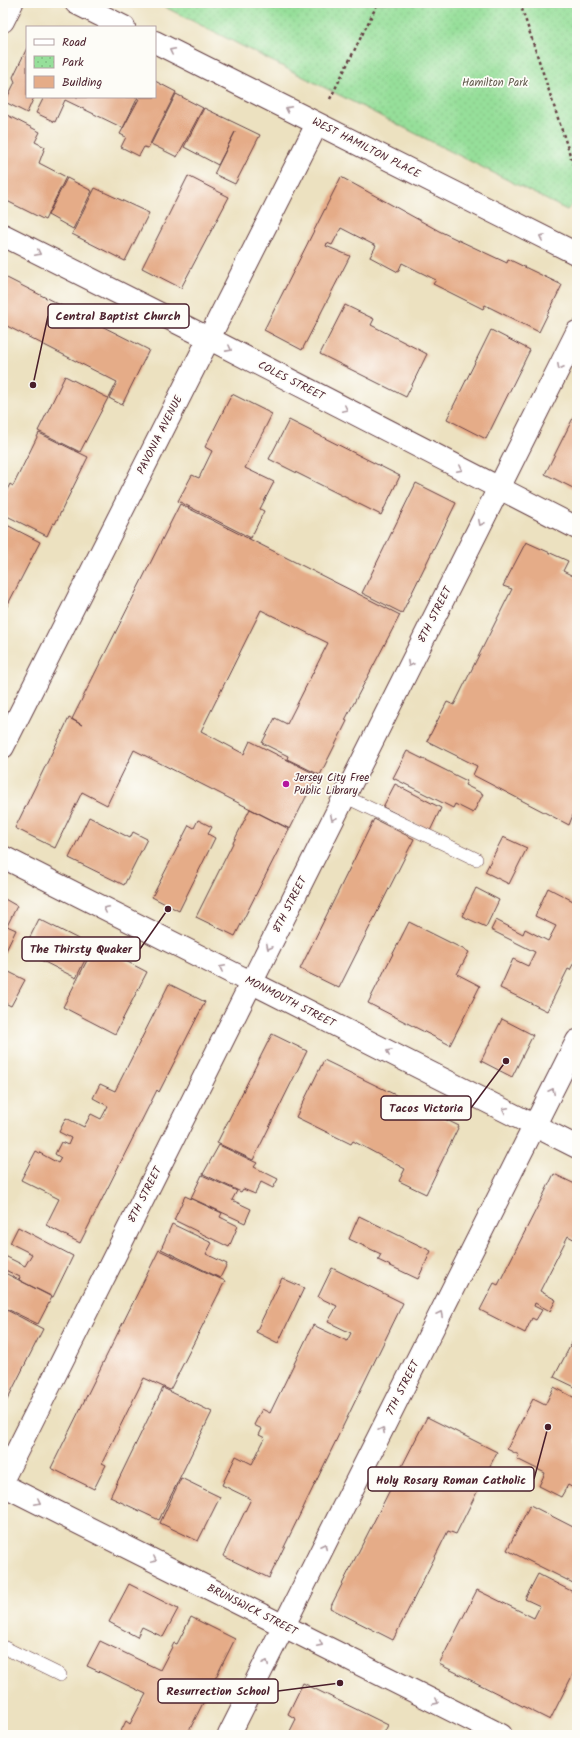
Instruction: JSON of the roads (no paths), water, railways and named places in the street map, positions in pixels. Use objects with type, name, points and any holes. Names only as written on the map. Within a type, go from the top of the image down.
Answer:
[{"type":"street","points":[[3,21],[12,3]]},
{"type":"street","points":[[76,3],[122,26]]},
{"type":"street","name":"WEST HAMILTON PLACE","points":[[156,43],[577,254]]},
{"type":"street","name":"PAVONIA AVENUE","points":[[3,747],[317,124]]},
{"type":"street","name":"COLES STREET","points":[[3,236],[208,338],[577,528]]},
{"type":"street","name":"8TH STREET","points":[[3,1479],[577,332]]},
{"type":"street","name":"MONMOUTH STREET","points":[[3,858],[577,1146]]},
{"type":"street","name":"7TH STREET","points":[[229,1735],[577,1040]]},
{"type":"street","name":"BRUNSWICK STREET","points":[[3,1484],[501,1735]]},
{"type":"lane","points":[[344,796],[476,859]]},
{"type":"lane","points":[[3,1647],[60,1675]]},
{"type":"place","name":"Central Baptist Church","points":[[33,385]]},
{"type":"place","name":"Jersey City Free Public Library","points":[[286,784]]},
{"type":"place","name":"The Thirsty Quaker","points":[[168,909]]},
{"type":"place","name":"Tacos Victoria","points":[[506,1061]]},
{"type":"place","name":"Holy Rosary Roman Catholic","points":[[548,1427]]},
{"type":"place","name":"Resurrection School","points":[[340,1683]]},
{"type":"park label","name":"Hamilton Park","points":[[495,83]]}]
